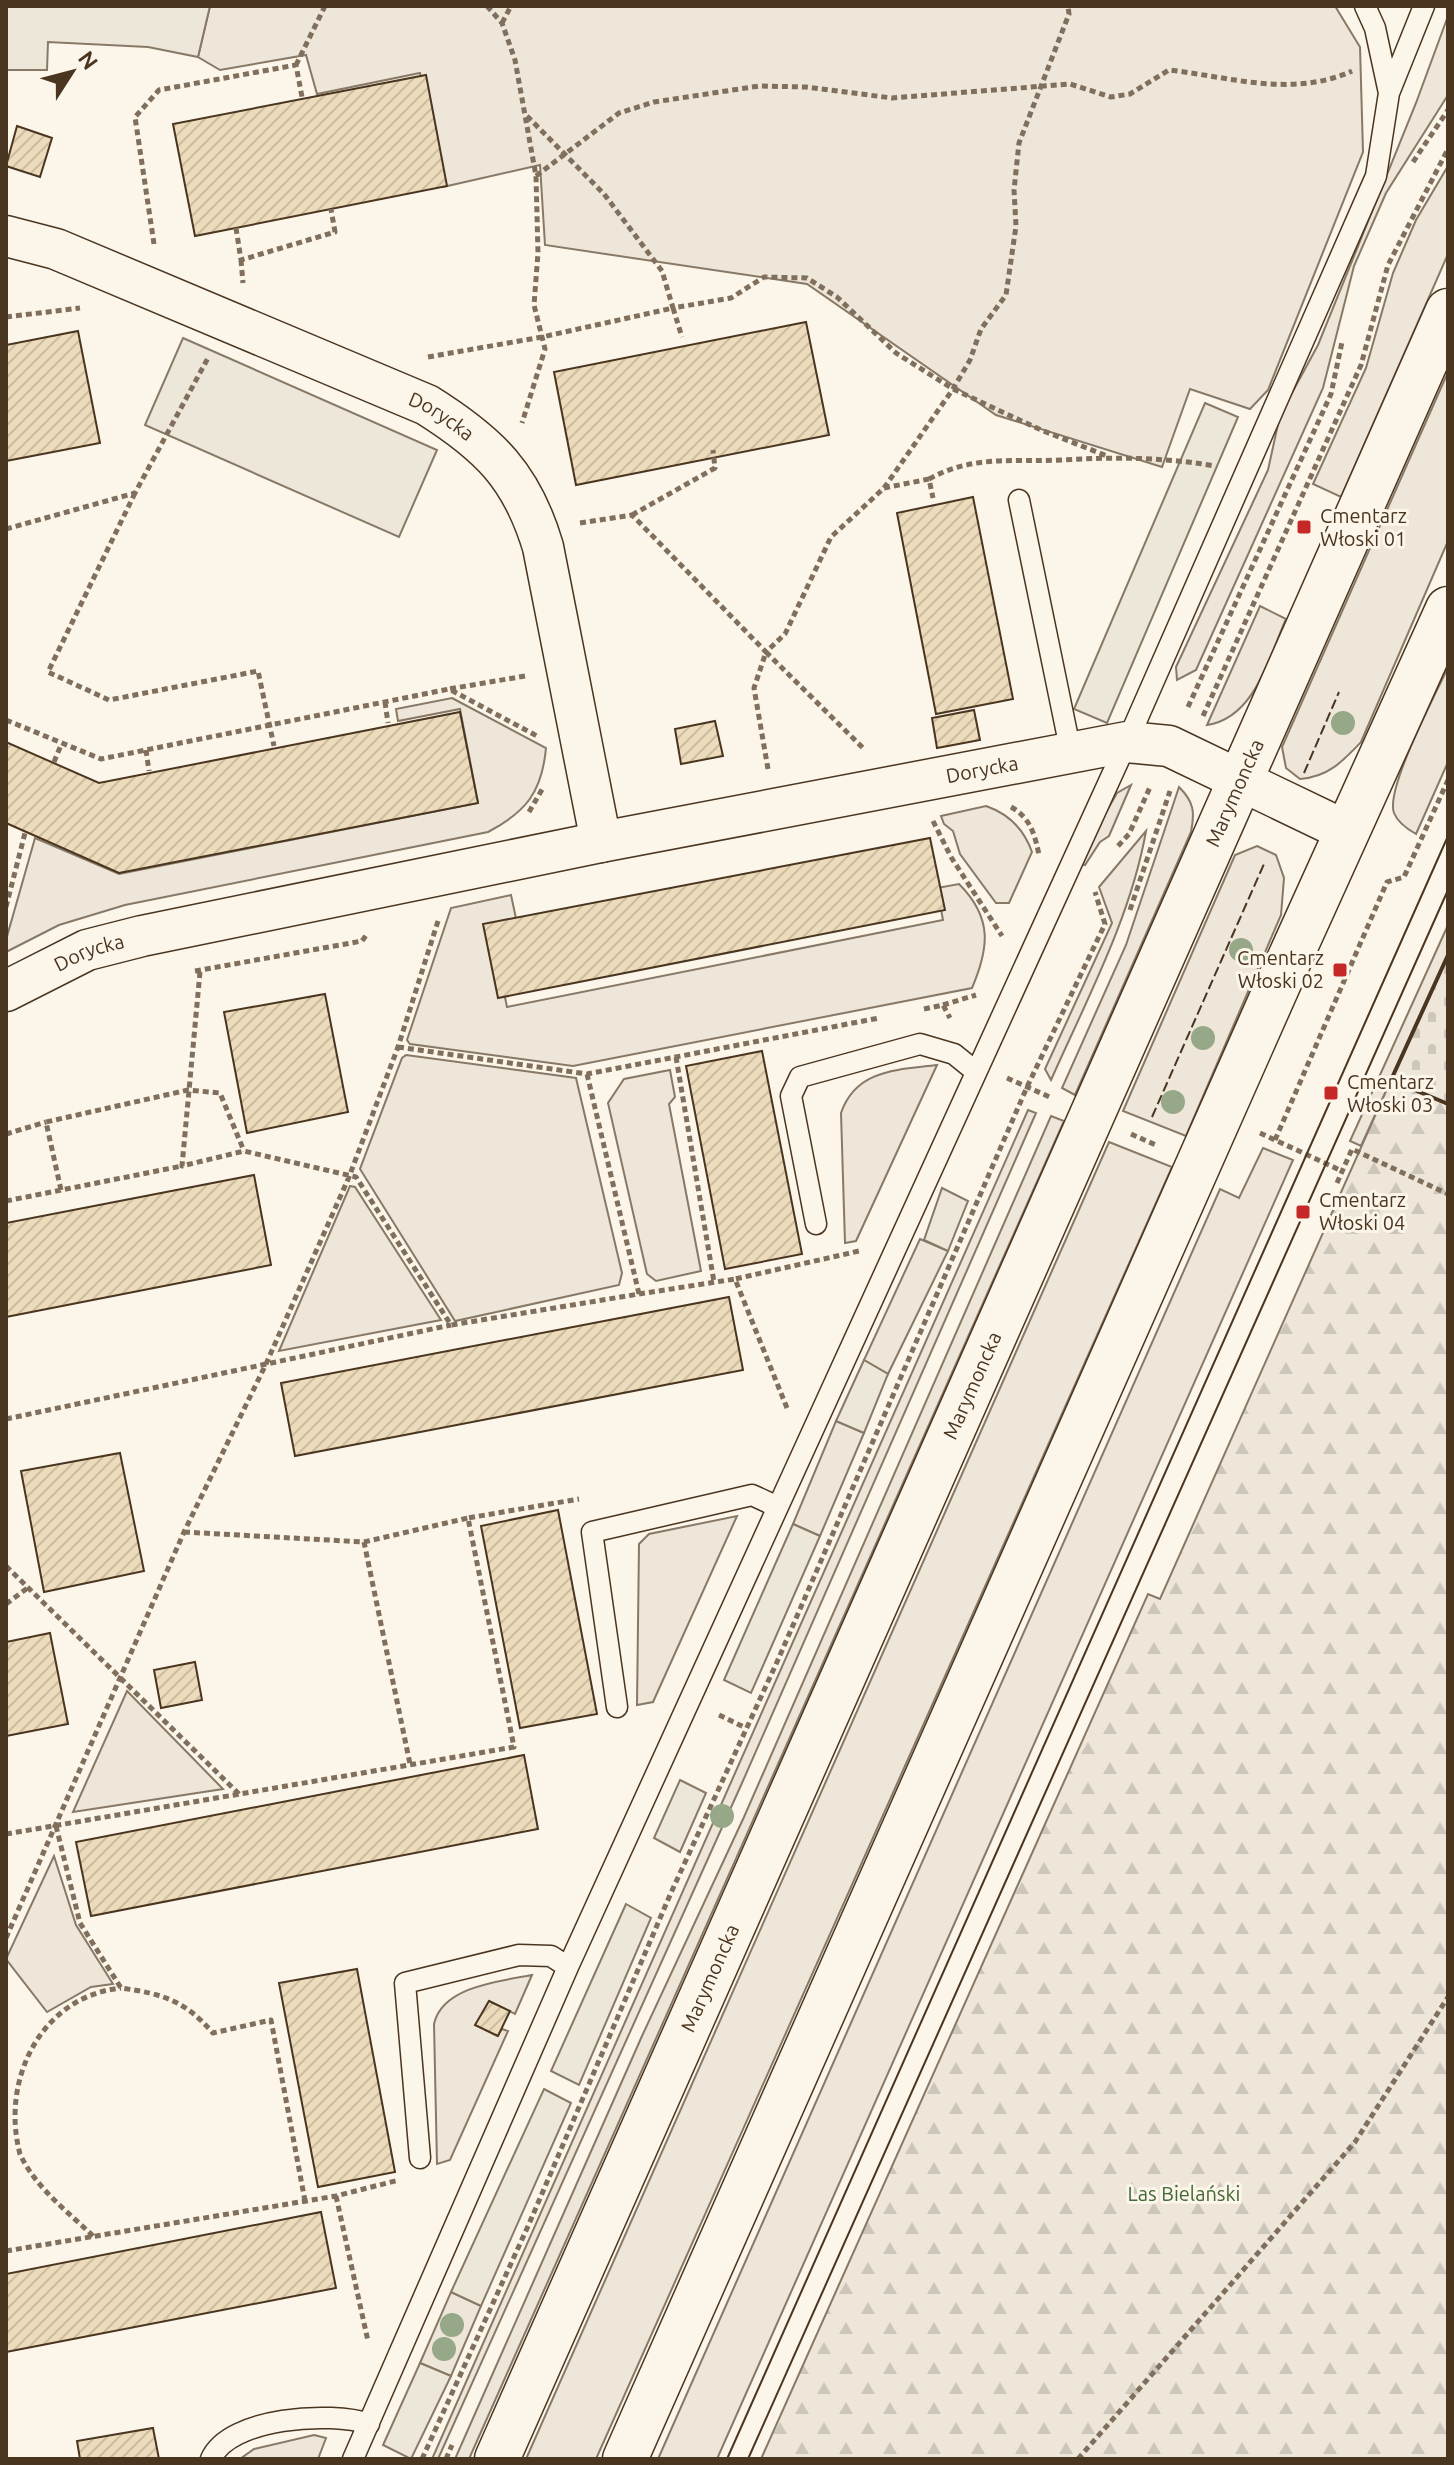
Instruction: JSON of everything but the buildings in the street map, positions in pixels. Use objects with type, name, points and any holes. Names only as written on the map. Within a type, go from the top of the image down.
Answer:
[{"type":"main road","name":"Marymoncka","points":[[497,2459],[1242,778],[1321,590],[1448,311]]},
{"type":"main road","points":[[625,2459],[1448,609]]},
{"type":"street","name":"Dorycka","points":[[6,236],[142,268],[427,405],[474,434],[507,468],[532,509],[543,547],[601,842]]},
{"type":"street","name":"Dorycka","points":[[6,991],[87,950],[601,842],[1127,742],[1178,750],[1242,778],[1348,832]]},
{"type":"lane","points":[[1365,6],[1382,58],[1389,93]]},
{"type":"lane","points":[[353,2459],[568,1967],[1127,742],[1376,176],[1389,93],[1424,6]]},
{"type":"lane","points":[[1019,500],[1071,753]]},
{"type":"lane","points":[[816,1224],[791,1096],[800,1077],[920,1044],[954,1054],[976,1068]]},
{"type":"lane","points":[[617,1707],[592,1532],[752,1495],[778,1507]]},
{"type":"lane","points":[[417,2168],[405,1983],[519,1955],[551,1956],[568,1967]]},
{"type":"lane","points":[[211,2459],[234,2434],[278,2422],[348,2416],[369,2424]]},
{"type":"path","points":[[302,97],[296,65],[325,6]]},
{"type":"path","points":[[487,6],[502,23],[527,116],[536,176],[538,253],[534,305],[545,349],[522,424]]},
{"type":"path","points":[[502,23],[511,6]]},
{"type":"path","points":[[770,781],[754,688],[766,652],[785,634],[831,537],[884,488],[953,389],[970,360],[981,329],[1006,295],[1016,226],[1014,190],[1019,143],[1069,14],[1068,6]]},
{"type":"path","points":[[536,176],[619,113],[654,102],[759,86],[806,87],[892,98],[957,90],[1070,84],[1111,97],[1130,94],[1169,70],[1230,77],[1248,85],[1305,83],[1331,81],[1382,58]]},
{"type":"path","points":[[6,317],[114,303],[142,268],[135,117],[159,90],[296,65]]},
{"type":"path","points":[[1409,168],[1448,110]]},
{"type":"path","points":[[527,116],[604,194],[662,271],[682,337]]},
{"type":"path","points":[[1109,854],[1129,834],[1178,750],[1361,365],[1388,265],[1448,149]]},
{"type":"path","points":[[236,228],[241,260],[335,232],[331,209]]},
{"type":"path","points":[[419,364],[427,357],[731,298],[764,277],[807,278],[837,297],[896,353],[953,389],[1041,430],[1107,456]]},
{"type":"path","points":[[1126,924],[1178,750],[1331,394],[1344,334]]},
{"type":"path","points":[[216,346],[135,493],[48,672],[109,700],[258,671],[274,746]]},
{"type":"path","points":[[567,525],[632,515],[715,468],[713,450]]},
{"type":"path","points":[[884,488],[929,479],[951,466],[983,460],[1107,456],[1175,459],[1246,472]]},
{"type":"path","points":[[929,479],[933,498]]},
{"type":"path","points":[[6,529],[135,493]]},
{"type":"path","points":[[632,515],[874,758]]},
{"type":"path","points":[[6,720],[101,759],[536,674]]},
{"type":"path","points":[[449,689],[539,738]]},
{"type":"path","points":[[385,702],[388,723]]},
{"type":"path","points":[[54,762],[61,745]]},
{"type":"path","points":[[146,750],[149,771]]},
{"type":"path","points":[[527,815],[550,777]]},
{"type":"path","points":[[1275,1140],[1387,882],[1404,877],[1448,780]]},
{"type":"path","points":[[928,811],[951,857],[1002,936]]},
{"type":"path","points":[[6,907],[25,833]]},
{"type":"path","points":[[422,2459],[529,2224],[676,1881],[777,1662],[1027,1087],[1105,924],[1094,887]]},
{"type":"path","points":[[6,1938],[184,1532],[266,1364],[349,1177],[398,1047],[439,916]]},
{"type":"path","points":[[182,1166],[200,972]]},
{"type":"path","points":[[912,1011],[943,1005],[962,1036],[954,1054]]},
{"type":"path","points":[[398,1047],[587,1074],[882,1017]]},
{"type":"path","points":[[676,1057],[714,1282]]},
{"type":"path","points":[[976,1068],[1027,1087]]},
{"type":"path","points":[[587,1074],[639,1294]]},
{"type":"path","points":[[1044,1112],[1056,1084]]},
{"type":"path","points":[[6,1134],[188,1090],[220,1093],[244,1151]]},
{"type":"path","points":[[46,1122],[61,1190]]},
{"type":"path","points":[[1256,1131],[1342,1171]]},
{"type":"path","points":[[1337,1183],[1352,1149],[1448,1194]]},
{"type":"path","points":[[6,1201],[244,1151],[356,1177],[451,1325]]},
{"type":"path","points":[[6,1419],[451,1325],[735,1279],[863,1251],[857,1264]]},
{"type":"path","points":[[735,1279],[789,1413],[795,1399]]},
{"type":"path","points":[[184,1532],[364,1542],[468,1518],[593,1496]]},
{"type":"path","points":[[6,1834],[514,1747],[468,1518]]},
{"type":"path","points":[[364,1542],[410,1764]]},
{"type":"path","points":[[6,1566],[121,1675],[239,1794]]},
{"type":"path","points":[[6,1604],[29,1587]]},
{"type":"path","points":[[56,1825],[80,1923],[121,1988]]},
{"type":"path","points":[[93,2236],[41,2185],[21,2156],[12,2130],[10,2102],[17,2066],[33,2036],[75,2002],[104,1990],[121,1988],[157,1993],[192,2009],[213,2033],[271,2020],[305,2201]]},
{"type":"path","points":[[1078,2459],[1355,2142],[1448,1997]]},
{"type":"path","points":[[6,2251],[336,2196],[417,2168]]},
{"type":"path","points":[[336,2196],[369,2347]]},
{"type":"path","points":[[446,2459],[459,2430]]},
{"type":"green space","points":[[210,6],[1335,6],[1360,47],[1363,152],[1268,390],[1250,409],[1190,389],[1162,467],[996,415],[807,284],[545,245],[540,165],[443,187],[420,73],[317,94],[306,55],[220,70],[198,57]]},
{"type":"green space","points":[[1448,16],[1448,95],[1386,193],[1354,266],[1323,388],[1196,670],[1177,680],[1176,667],[1268,470],[1280,415],[1318,345]]},
{"type":"green space","points":[[1448,166],[1448,254],[1341,497],[1313,484],[1366,368],[1393,273],[1416,220]]},
{"type":"green space","points":[[1448,372],[1448,541],[1361,742],[1327,772],[1300,779],[1286,768],[1282,747]]},
{"type":"green space","points":[[1260,606],[1286,619],[1266,667],[1249,698],[1237,711],[1207,725]]},
{"type":"green space","points":[[1448,667],[1448,762],[1416,834],[1398,820],[1393,801],[1404,763]]},
{"type":"green space","points":[[452,698],[546,748],[541,777],[530,799],[513,817],[488,832],[125,905],[59,925],[6,952],[6,940],[35,838],[119,874],[478,803],[460,709],[398,721],[396,709]]},
{"type":"green space","points":[[1131,785],[1109,836],[1100,842],[1085,865],[1077,863],[1117,793]]},
{"type":"green space","points":[[1179,787],[1192,808],[1191,832],[1075,1095],[1062,1088],[1126,945]]},
{"type":"green space","points":[[986,806],[1015,823],[1032,852],[1009,903],[996,903],[960,854],[953,831],[944,824],[941,816]]},
{"type":"green space","points":[[1146,831],[1119,927],[1051,1080],[1045,1069],[1112,923],[1099,887]]},
{"type":"green space","points":[[1257,846],[1276,855],[1284,878],[1281,915],[1186,1136],[1123,1111],[1235,855]]},
{"type":"green space","points":[[959,884],[978,909],[985,934],[982,960],[972,988],[573,1066],[410,1044],[407,1040],[451,908],[511,895],[517,923],[491,928],[507,1007],[943,920],[937,888]]},
{"type":"green space","points":[[1448,925],[1448,1104],[1391,1080],[1361,1146],[1350,1141]]},
{"type":"green space","points":[[1448,955],[1448,1104],[1391,1080]]},
{"type":"green space","points":[[406,1055],[576,1078],[622,1273],[619,1285],[455,1321],[360,1169],[402,1058]]},
{"type":"green space","points":[[937,1065],[856,1241],[845,1243],[841,1113],[848,1099],[857,1088],[880,1074]]},
{"type":"green space","points":[[670,1070],[675,1097],[669,1104],[701,1271],[656,1281],[647,1274],[608,1103],[624,1079]]},
{"type":"green space","name":"Las Bielański","points":[[1391,1080],[1448,1104],[1448,2459],[761,2459],[1148,1594],[1160,1599]]},
{"type":"green space","points":[[1028,1110],[1036,1113],[742,1783],[438,2459],[432,2459]]},
{"type":"green space","points":[[1051,1116],[1064,1121],[469,2459],[455,2459],[642,2036],[744,1817]]},
{"type":"green space","points":[[1109,1142],[1172,1167],[596,2459],[526,2459]]},
{"type":"green space","points":[[1263,1148],[1293,1160],[717,2459],[658,2459],[1220,1189],[1239,1198]]},
{"type":"green space","points":[[350,1186],[355,1187],[441,1320],[279,1351]]},
{"type":"green space","points":[[920,1239],[948,1251],[888,1374],[864,1360]]},
{"type":"green space","points":[[836,1421],[864,1433],[820,1536],[793,1524]]},
{"type":"green space","points":[[737,1516],[653,1702],[637,1705],[639,1544],[649,1534]]},
{"type":"green space","points":[[127,1691],[223,1789],[73,1812]]},
{"type":"green space","points":[[54,1856],[76,1925],[113,1984],[91,1987],[47,2012],[6,1959]]},
{"type":"green space","points":[[532,1975],[515,2014],[489,2001],[476,2025],[497,2036],[502,2029],[508,2031],[450,2160],[437,2164],[434,2024],[439,2012],[448,2002],[474,1988]]},
{"type":"green space","points":[[451,2292],[481,2306],[451,2376],[420,2363]]},
{"type":"green space","points":[[314,2435],[326,2438],[318,2459],[240,2459],[254,2449]]},
{"type":"shaded area","points":[[6,6],[210,6],[198,57],[148,47],[48,42],[47,70],[6,70]]},
{"type":"shaded area","points":[[183,338],[437,450],[399,537],[145,425]]},
{"type":"shaded area","points":[[1205,403],[1238,417],[1107,723],[1074,709]]},
{"type":"shaded area","points":[[942,1188],[968,1201],[948,1251],[924,1240]]},
{"type":"shaded area","points":[[864,1360],[888,1374],[864,1433],[836,1421]]},
{"type":"shaded area","points":[[793,1524],[820,1536],[751,1693],[724,1680]]},
{"type":"shaded area","points":[[680,1780],[706,1793],[680,1852],[654,1838]]},
{"type":"shaded area","points":[[626,1904],[651,1918],[579,2085],[551,2071]]},
{"type":"shaded area","points":[[544,2089],[571,2103],[481,2306],[451,2292]]},
{"type":"shaded area","points":[[420,2363],[451,2376],[411,2459],[383,2445]]},
{"type":"tram line","points":[[727,2459],[1448,836]]},
{"type":"tram line","points":[[748,2459],[1448,890]]},
{"type":"fence","points":[[1304,773],[1339,692]]},
{"type":"fence","points":[[1152,1117],[1264,864]]},
{"type":"wall","points":[[1448,955],[1391,1080],[1448,1104]]},
{"type":"place","name":"Cmentarz Włoski 01","points":[[1304,527]]},
{"type":"place","name":"Cmentarz Włoski 02","points":[[1340,970]]},
{"type":"place","name":"Cmentarz Włoski 03","points":[[1331,1093]]},
{"type":"place","name":"Cmentarz Włoski 04","points":[[1303,1212]]}]
